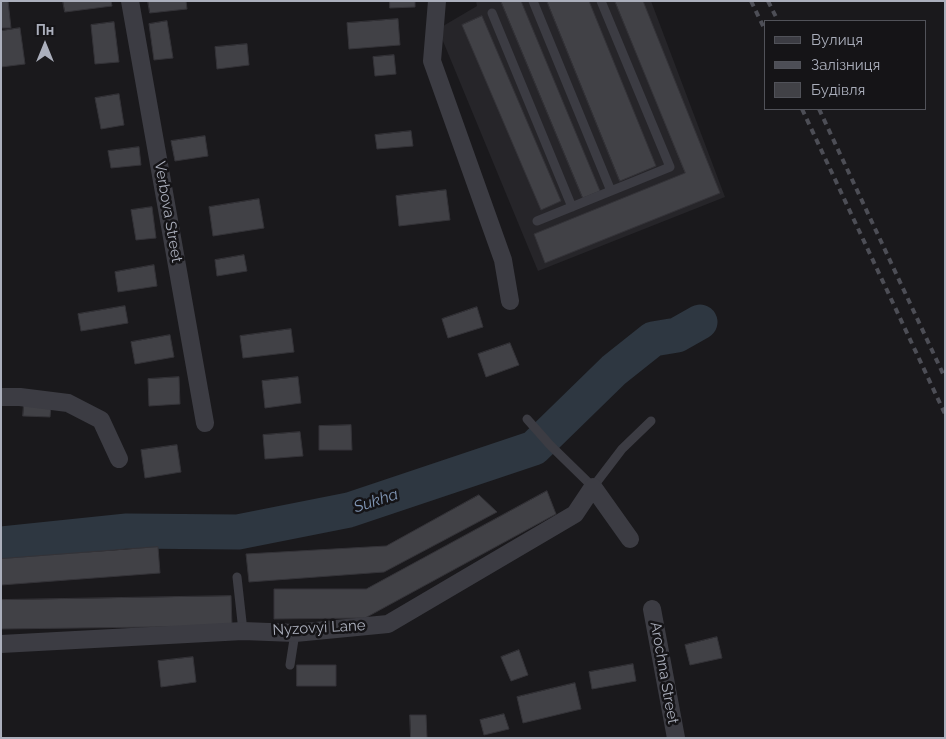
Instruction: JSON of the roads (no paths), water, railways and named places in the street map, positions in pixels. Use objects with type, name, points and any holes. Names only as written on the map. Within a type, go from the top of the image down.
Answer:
[{"type":"street","name":"Verbova Street","points":[[130,1],[205,423]]},
{"type":"street","points":[[437,1],[432,61],[503,260],[510,301]]},
{"type":"street","points":[[1,397],[20,397],[68,403],[101,420],[119,459]]},
{"type":"street","points":[[593,487],[630,539]]},
{"type":"street","name":"Nyzovyi Lane","points":[[1,644],[243,631],[295,633],[388,624],[575,514],[593,487]]},
{"type":"street","name":"Arochna Street","points":[[652,608],[676,738]]},
{"type":"lane","points":[[533,1],[611,191]]},
{"type":"lane","points":[[538,221],[670,167],[601,1]]},
{"type":"lane","points":[[492,13],[572,207]]},
{"type":"lane","points":[[527,419],[542,437],[593,487],[622,450],[651,421]]},
{"type":"lane","points":[[237,576],[243,631]]},
{"type":"lane","points":[[290,665],[295,633]]},
{"type":"waterway","name":"Sukha","points":[[1,544],[127,531],[238,532],[349,510],[534,448],[614,370],[653,339],[677,335],[700,322]]},
{"type":"railway","points":[[751,1],[764,28]]},
{"type":"railway","points":[[768,1],[778,20]]},
{"type":"railway","points":[[802,110],[945,414]]},
{"type":"railway","points":[[819,110],[945,378]]}]
